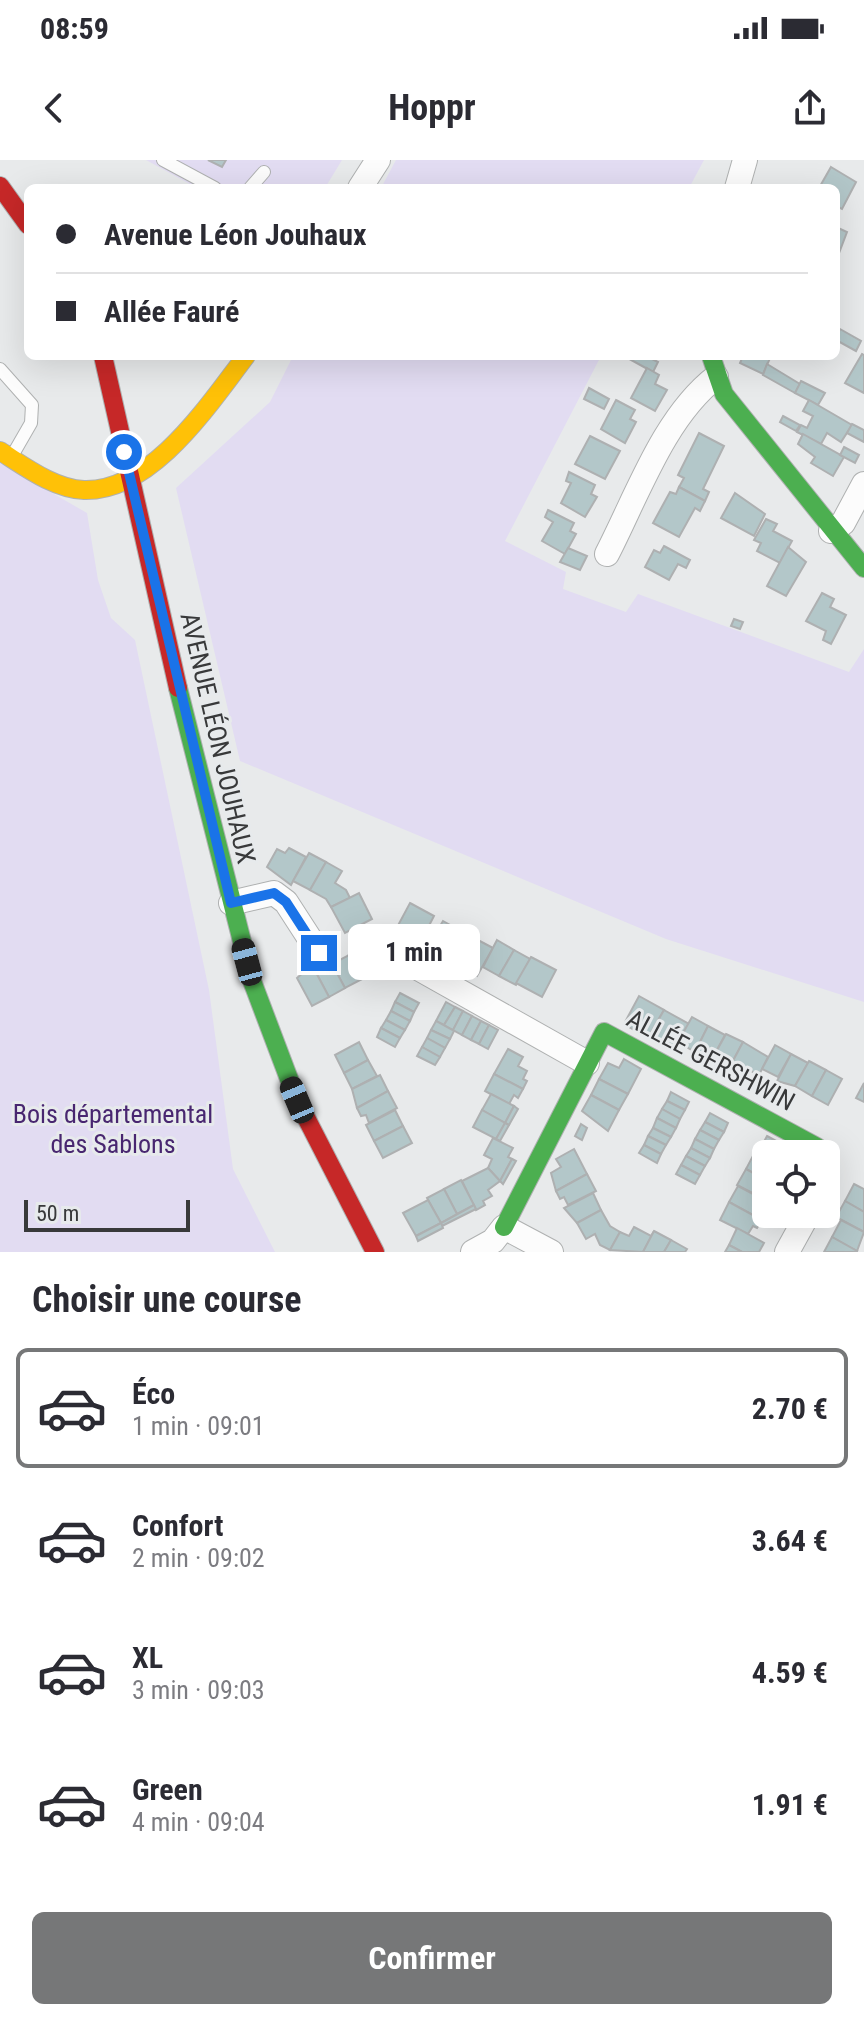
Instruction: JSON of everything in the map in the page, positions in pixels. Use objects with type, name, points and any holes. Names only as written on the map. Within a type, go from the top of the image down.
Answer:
[{"type":"street","points":[[363,184],[378,160]]},
{"type":"street","points":[[738,184],[745,160]]},
{"type":"street","points":[[0,186],[24,219]]},
{"type":"street","name":"AVENUE LÉON JOUHAUX","points":[[104,360],[252,981],[279,1059],[317,1143],[375,1252]]},
{"type":"street","points":[[5,454],[82,490],[131,480],[175,443],[243,360]]},
{"type":"street","points":[[714,367],[724,394],[831,531],[864,568]]},
{"type":"street","points":[[607,554],[678,415],[714,367]]},
{"type":"street","points":[[831,531],[843,523],[864,484]]},
{"type":"street","points":[[231,903],[274,893],[286,902],[319,953]]},
{"type":"street","points":[[402,959],[587,1063]]},
{"type":"street","name":"ALLÉE GERSHWIN","points":[[504,1227],[604,1032],[797,1140]]},
{"type":"street","points":[[473,1252],[493,1241],[504,1227],[551,1252]]},
{"type":"street","points":[[787,1252],[800,1228]]},
{"type":"lane","points":[[163,160],[208,184]]},
{"type":"lane","points":[[254,184],[264,172]]},
{"type":"lane","points":[[0,369],[26,396],[33,414],[5,454]]},
{"type":"green space","points":[[146,160],[342,160],[327,184],[190,184]]},
{"type":"green space","points":[[396,160],[704,160],[691,184],[383,184]]},
{"type":"green space","points":[[291,360],[599,360],[505,541],[566,572],[563,589],[626,612],[638,594],[849,672],[864,649],[864,1002],[666,939],[240,761],[176,488],[270,402]]},
{"type":"green space","name":"Bois départemental des Sablons","points":[[0,463],[87,513],[98,580],[111,618],[135,640],[209,990],[233,1169],[275,1252],[0,1252]]},
{"type":"building","points":[[208,160],[226,160],[222,167]]},
{"type":"building","points":[[831,167],[856,182],[842,209],[840,184],[821,184]]},
{"type":"building","points":[[840,229],[847,232],[840,250]]},
{"type":"building","points":[[840,329],[861,341],[856,351],[840,342]]},
{"type":"building","points":[[864,355],[864,393],[845,383]]},
{"type":"building","points":[[631,360],[658,362],[653,372]]},
{"type":"building","points":[[741,360],[769,360],[763,374],[740,363]]},
{"type":"building","points":[[767,364],[800,384],[795,393],[763,375]]},
{"type":"building","points":[[647,368],[659,375],[655,384],[667,390],[655,411],[631,398]]},
{"type":"building","points":[[801,381],[825,393],[818,405],[795,393]]},
{"type":"building","points":[[589,388],[609,399],[604,409],[584,399]]},
{"type":"building","points":[[616,400],[635,410],[630,419],[636,422],[625,443],[601,429]]},
{"type":"building","points":[[809,400],[852,425],[841,442],[827,433],[821,444],[797,432],[801,425],[807,428],[813,416],[803,411]]},
{"type":"building","points":[[783,416],[800,425],[796,431],[780,422]]},
{"type":"building","points":[[852,424],[864,430],[864,442],[847,433]]},
{"type":"building","points":[[699,433],[724,446],[703,489],[709,492],[705,501],[679,487],[684,478],[678,475]]},
{"type":"building","points":[[803,434],[844,457],[833,476],[811,463],[815,457],[798,444]]},
{"type":"building","points":[[590,436],[620,451],[605,479],[575,464]]},
{"type":"building","points":[[844,447],[859,455],[855,463],[840,455]]},
{"type":"building","points":[[569,472],[595,485],[591,494],[597,497],[585,517],[561,503],[571,483],[566,481]]},
{"type":"building","points":[[679,487],[705,501],[700,511],[695,508],[679,537],[653,523],[670,492],[676,494]]},
{"type":"building","points":[[735,493],[765,514],[754,536],[721,518]]},
{"type":"building","points":[[548,510],[574,523],[570,531],[576,534],[565,554],[542,541],[553,522],[545,517]]},
{"type":"building","points":[[766,519],[777,524],[773,531],[792,541],[780,563],[757,551],[761,543],[754,540]]},
{"type":"building","points":[[664,546],[690,560],[686,568],[678,564],[669,580],[645,567],[654,550],[660,553]]},
{"type":"building","points":[[788,547],[806,562],[786,596],[767,586]]},
{"type":"building","points":[[568,548],[587,556],[580,570],[560,562]]},
{"type":"building","points":[[822,593],[834,599],[830,607],[846,615],[831,644],[823,640],[826,631],[806,621]]},
{"type":"building","points":[[734,619],[743,622],[740,629],[731,626]]},
{"type":"building","points":[[289,848],[306,857],[291,885],[267,867],[277,849],[285,853]]},
{"type":"building","points":[[309,853],[326,862],[310,890],[293,881]]},
{"type":"building","points":[[326,862],[342,871],[335,883],[346,890],[350,898],[331,907],[326,899],[310,890]]},
{"type":"building","points":[[359,893],[372,919],[345,933],[331,907]]},
{"type":"building","points":[[410,903],[434,916],[419,945],[395,931]]},
{"type":"building","points":[[443,921],[459,930],[444,958],[419,945],[429,927],[437,931]]},
{"type":"building","points":[[459,930],[476,939],[461,968],[444,958]]},
{"type":"building","points":[[476,939],[493,948],[477,976],[461,968]]},
{"type":"building","points":[[497,940],[514,950],[499,976],[483,967]]},
{"type":"building","points":[[367,947],[379,970],[362,979],[349,955]]},
{"type":"building","points":[[514,950],[530,959],[516,985],[499,976]]},
{"type":"building","points":[[349,955],[362,979],[345,988],[332,964]]},
{"type":"building","points":[[531,957],[556,970],[542,997],[516,983]]},
{"type":"building","points":[[330,960],[345,988],[329,997],[312,965]]},
{"type":"building","points":[[312,965],[329,997],[312,1006],[297,978]]},
{"type":"building","points":[[400,993],[419,1003],[414,1012],[395,1002]]},
{"type":"building","points":[[639,996],[664,1010],[648,1038],[624,1024]]},
{"type":"building","points":[[395,1002],[414,1012],[410,1021],[391,1011]]},
{"type":"building","points":[[446,1002],[455,1007],[444,1025],[436,1021]]},
{"type":"building","points":[[455,1007],[463,1011],[453,1030],[444,1025]]},
{"type":"building","points":[[664,1010],[689,1024],[674,1052],[648,1038]]},
{"type":"building","points":[[391,1011],[410,1021],[405,1030],[386,1020]]},
{"type":"building","points":[[463,1011],[472,1016],[462,1035],[453,1030]]},
{"type":"building","points":[[472,1016],[481,1021],[471,1040],[462,1035]]},
{"type":"building","points":[[692,1017],[708,1026],[695,1052],[678,1042]]},
{"type":"building","points":[[386,1020],[405,1030],[400,1038],[381,1028]]},
{"type":"building","points":[[436,1021],[454,1031],[450,1039],[431,1030]]},
{"type":"building","points":[[481,1021],[489,1025],[479,1044],[471,1040]]},
{"type":"building","points":[[489,1025],[498,1030],[488,1049],[479,1044]]},
{"type":"building","points":[[708,1026],[725,1035],[711,1061],[695,1052]]},
{"type":"building","points":[[381,1028],[400,1038],[395,1047],[377,1037]]},
{"type":"building","points":[[431,1030],[450,1039],[445,1048],[427,1038]]},
{"type":"building","points":[[726,1034],[743,1042],[726,1074],[711,1061]]},
{"type":"building","points":[[427,1038],[445,1048],[440,1057],[422,1047]]},
{"type":"building","points":[[359,1042],[368,1060],[344,1073],[335,1055]]},
{"type":"building","points":[[743,1042],[768,1057],[759,1075],[749,1070],[744,1079],[736,1075],[734,1078],[726,1074]]},
{"type":"building","points":[[775,1045],[791,1054],[778,1077],[762,1069]]},
{"type":"building","points":[[422,1047],[440,1057],[435,1065],[417,1056]]},
{"type":"building","points":[[508,1049],[523,1057],[518,1066],[527,1071],[523,1089],[494,1074]]},
{"type":"building","points":[[791,1054],[808,1063],[795,1086],[777,1081]]},
{"type":"building","points":[[624,1059],[641,1069],[628,1094],[599,1079],[608,1063],[619,1068]]},
{"type":"building","points":[[368,1060],[377,1076],[352,1089],[344,1073]]},
{"type":"building","points":[[809,1061],[826,1070],[812,1096],[795,1086]]},
{"type":"building","points":[[826,1070],[842,1079],[828,1105],[812,1096]]},
{"type":"building","points":[[494,1074],[523,1089],[518,1098],[514,1095],[509,1104],[485,1091]]},
{"type":"building","points":[[380,1075],[388,1091],[357,1108],[352,1089]]},
{"type":"building","points":[[599,1079],[628,1094],[619,1110],[591,1095]]},
{"type":"building","points":[[864,1083],[864,1102],[856,1098]]},
{"type":"building","points":[[388,1091],[397,1108],[369,1123],[366,1115],[361,1116],[357,1108]]},
{"type":"building","points":[[671,1092],[689,1102],[685,1110],[667,1101]]},
{"type":"building","points":[[491,1094],[514,1106],[505,1123],[482,1110]]},
{"type":"building","points":[[591,1095],[619,1110],[608,1131],[582,1111]]},
{"type":"building","points":[[667,1101],[685,1110],[680,1119],[662,1109]]},
{"type":"building","points":[[514,1106],[518,1109],[509,1125],[505,1123]]},
{"type":"building","points":[[662,1109],[680,1119],[676,1128],[657,1118]]},
{"type":"building","points":[[395,1110],[403,1126],[374,1141],[366,1125]]},
{"type":"building","points":[[482,1110],[505,1123],[496,1139],[473,1127]]},
{"type":"building","points":[[710,1113],[728,1123],[724,1132],[705,1122]]},
{"type":"building","points":[[657,1118],[676,1128],[671,1137],[653,1128]]},
{"type":"building","points":[[705,1122],[724,1132],[719,1140],[700,1130]]},
{"type":"building","points":[[505,1123],[509,1125],[500,1141],[496,1139]]},
{"type":"building","points":[[581,1124],[587,1128],[582,1140],[575,1136]]},
{"type":"building","points":[[403,1126],[412,1143],[383,1158],[374,1141]]},
{"type":"building","points":[[653,1128],[671,1137],[666,1145],[648,1136]]},
{"type":"building","points":[[700,1130],[719,1140],[714,1149],[695,1139]]},
{"type":"building","points":[[648,1136],[666,1145],[661,1154],[644,1145]]},
{"type":"building","points":[[493,1138],[513,1148],[508,1157],[512,1159],[500,1181],[488,1168],[492,1159],[484,1155]]},
{"type":"building","points":[[695,1139],[714,1149],[710,1158],[691,1148]]},
{"type":"building","points":[[644,1145],[661,1154],[657,1163],[639,1153]]},
{"type":"building","points":[[691,1148],[710,1158],[705,1166],[686,1156]]},
{"type":"building","points":[[574,1149],[587,1174],[556,1191],[551,1173],[561,1167],[556,1159]]},
{"type":"building","points":[[686,1156],[705,1166],[700,1175],[681,1165]]},
{"type":"building","points":[[752,1158],[752,1172],[746,1169]]},
{"type":"building","points":[[512,1159],[516,1161],[503,1184],[500,1181]]},
{"type":"building","points":[[681,1165],[700,1175],[695,1184],[676,1174]]},
{"type":"building","points":[[488,1168],[500,1181],[488,1190],[492,1196],[483,1201],[485,1205],[476,1210],[462,1181]]},
{"type":"building","points":[[746,1169],[752,1172],[752,1193],[737,1185]]},
{"type":"building","points":[[587,1174],[596,1191],[568,1205],[564,1197],[560,1199],[556,1191]]},
{"type":"building","points":[[461,1180],[474,1205],[457,1214],[444,1189]]},
{"type":"building","points":[[854,1184],[864,1189],[864,1212],[845,1201]]},
{"type":"building","points":[[738,1186],[752,1194],[752,1215],[729,1202]]},
{"type":"building","points":[[444,1189],[457,1214],[441,1223],[427,1198]]},
{"type":"building","points":[[593,1193],[601,1210],[577,1223],[564,1208]]},
{"type":"building","points":[[428,1200],[441,1223],[416,1236],[403,1213]]},
{"type":"building","points":[[845,1201],[864,1212],[864,1232],[840,1219],[840,1210]]},
{"type":"building","points":[[729,1202],[752,1215],[752,1228],[748,1234],[720,1220]]},
{"type":"building","points":[[474,1205],[476,1209],[442,1226],[441,1223]]},
{"type":"building","points":[[601,1210],[610,1226],[620,1232],[610,1250],[600,1245],[595,1234],[586,1239],[577,1223]]},
{"type":"building","points":[[840,1222],[864,1232],[857,1251],[832,1237],[837,1228],[840,1228]]},
{"type":"building","points":[[441,1223],[443,1228],[418,1241],[416,1236]]},
{"type":"building","points":[[634,1227],[651,1236],[654,1231],[643,1252],[610,1250],[620,1232],[629,1236]]},
{"type":"building","points":[[737,1228],[764,1243],[759,1252],[742,1252],[729,1245]]},
{"type":"building","points":[[654,1231],[671,1240],[664,1252],[643,1252]]},
{"type":"building","points":[[832,1237],[857,1251],[824,1252]]},
{"type":"building","points":[[671,1240],[687,1249],[685,1252],[664,1252]]},
{"type":"building","points":[[729,1245],[742,1252],[725,1252]]},
{"type":"traffic: fast","points":[[712,360],[724,394],[864,568]]},
{"type":"traffic: fast","points":[[178,688],[252,981],[297,1100]]},
{"type":"traffic: fast","points":[[504,1227],[604,1032],[804,1140]]},
{"type":"traffic: slow","points":[[0,451],[62,486],[84,490],[109,487],[133,477],[177,442],[243,360]]},
{"type":"traffic: jam","points":[[0,186],[24,219]]},
{"type":"traffic: jam","points":[[104,360],[178,688]]},
{"type":"traffic: jam","points":[[297,1100],[375,1252]]},
{"type":"route","points":[[124,452],[231,903],[274,893],[286,902],[319,953]]}]
